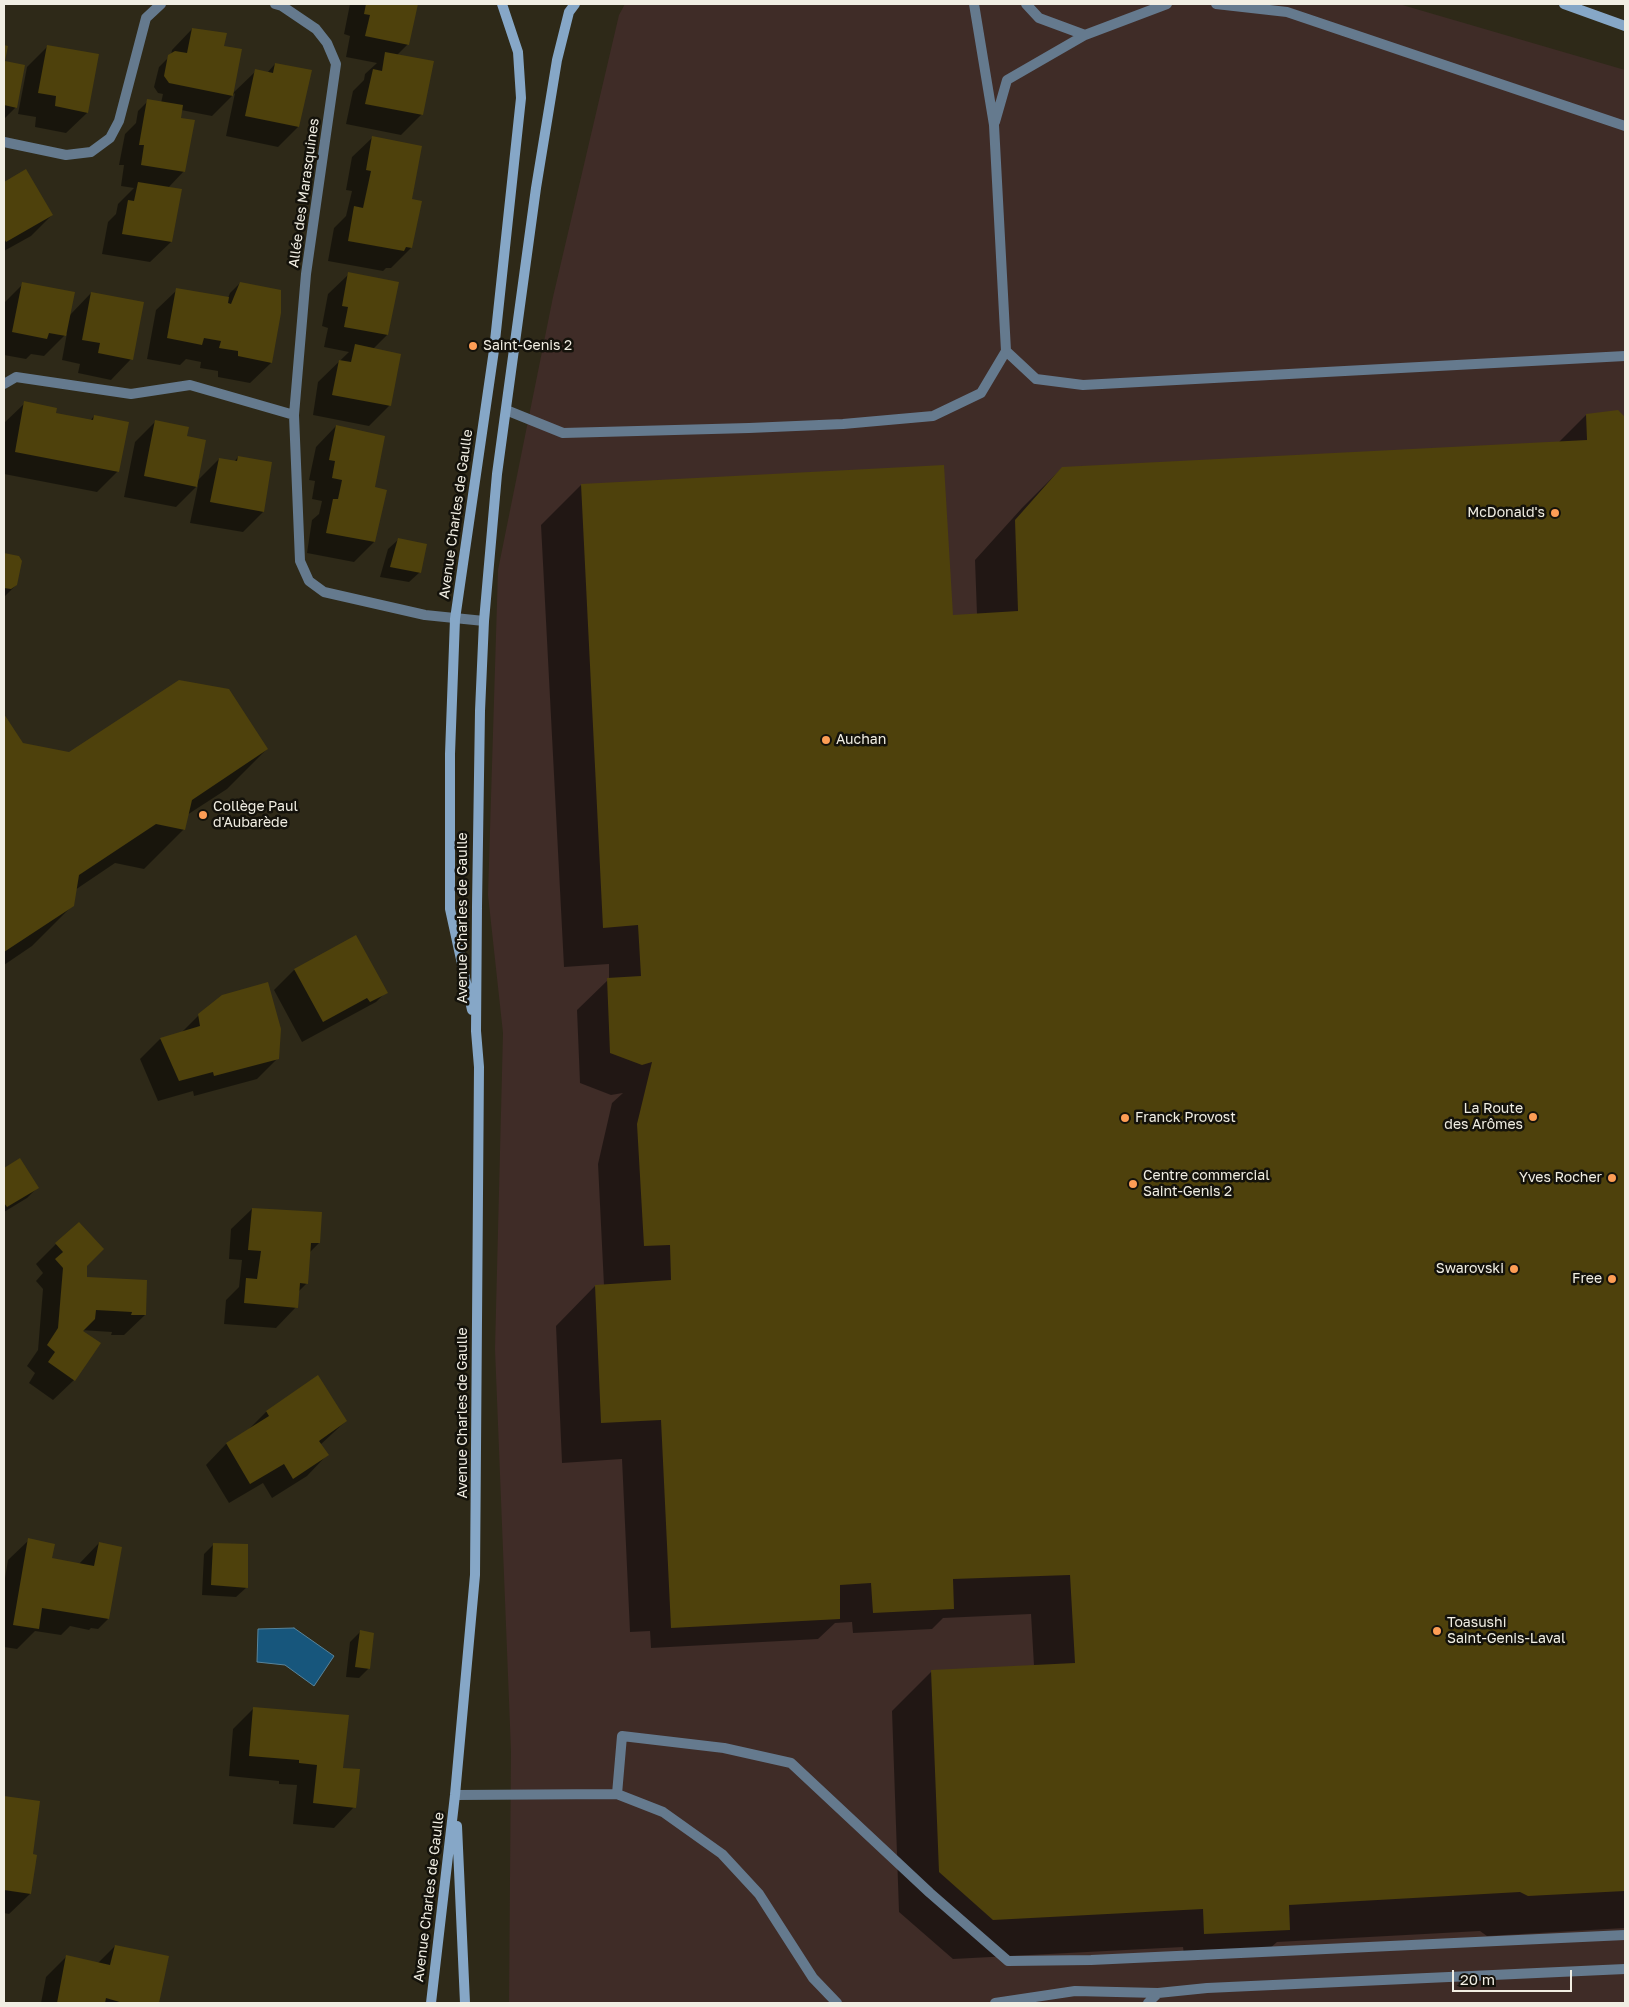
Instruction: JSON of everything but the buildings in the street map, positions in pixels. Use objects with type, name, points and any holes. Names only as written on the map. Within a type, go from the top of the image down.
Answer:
[{"type":"street","points":[[4,142],[66,155],[91,152],[110,138],[119,120],[146,18],[161,4]]},
{"type":"street","name":"Allée des Marasquines","points":[[275,4],[282,6],[316,29],[327,43],[336,64],[306,274],[294,415],[300,560],[308,581],[324,592],[425,615],[484,621]]},
{"type":"street","name":"Avenue Charles de Gaulle","points":[[476,1031],[450,909],[450,754],[455,619],[494,350],[521,98],[518,52],[502,4]]},
{"type":"street","name":"Avenue Charles de Gaulle","points":[[430,2003],[455,1795],[475,1575],[479,1077],[476,1031],[480,712],[484,621],[497,474],[524,266],[552,85],[569,12],[574,4]]},
{"type":"street","points":[[506,410],[563,433],[769,428],[933,416],[981,393],[1006,351],[994,125],[974,4]]},
{"type":"street","points":[[1026,4],[1039,18],[1084,35]]},
{"type":"street","points":[[994,125],[1007,80],[1084,35],[1167,4]]},
{"type":"street","points":[[1216,4],[1287,12],[1625,126]]},
{"type":"street","points":[[1564,4],[1625,26]]},
{"type":"street","points":[[1006,351],[1036,379],[1083,385],[1625,356]]},
{"type":"street","points":[[4,384],[16,377],[131,394],[190,385],[294,415]]},
{"type":"street","points":[[617,1794],[622,1736],[724,1748],[790,1763],[930,1894],[1008,1961],[1091,1960],[1625,1935]]},
{"type":"street","points":[[455,1795],[617,1794],[663,1812],[722,1854],[759,1894],[812,1978],[838,2003]]},
{"type":"street","name":"Avenue Charles de Gaulle","points":[[455,1795],[465,2003]]},
{"type":"street","points":[[995,2003],[1075,1991],[1158,1993],[1262,1986],[1625,1969]]},
{"type":"street","points":[[1148,2003],[1158,1993]]},
{"type":"street","points":[[1022,1998],[1032,2003]]},
{"type":"shaded area","points":[[625,4],[1399,4],[1625,70],[1625,2003],[509,2003],[511,1751],[495,1349],[503,1033],[488,895],[498,570],[553,297],[619,15]]},
{"type":"water","points":[[294,1628],[334,1656],[314,1686],[285,1665],[257,1662],[258,1629]]},
{"type":"place","name":"Saint-Genis 2","points":[[473,346]]},
{"type":"place","name":"McDonald's","points":[[1555,513]]},
{"type":"place","name":"Auchan","points":[[826,740]]},
{"type":"place","name":"Collège Paul d'Aubarède","points":[[203,815]]},
{"type":"place","name":"La Route des Arômes","points":[[1533,1117]]},
{"type":"place","name":"Franck Provost","points":[[1125,1118]]},
{"type":"place","name":"Yves Rocher","points":[[1612,1178]]},
{"type":"place","name":"Centre commercial Saint-Genis 2","points":[[1133,1184]]},
{"type":"place","name":"Swarovski","points":[[1514,1269]]},
{"type":"place","name":"Free","points":[[1612,1279]]},
{"type":"place","name":"Toasushi Saint-Genis-Laval","points":[[1437,1631]]}]
